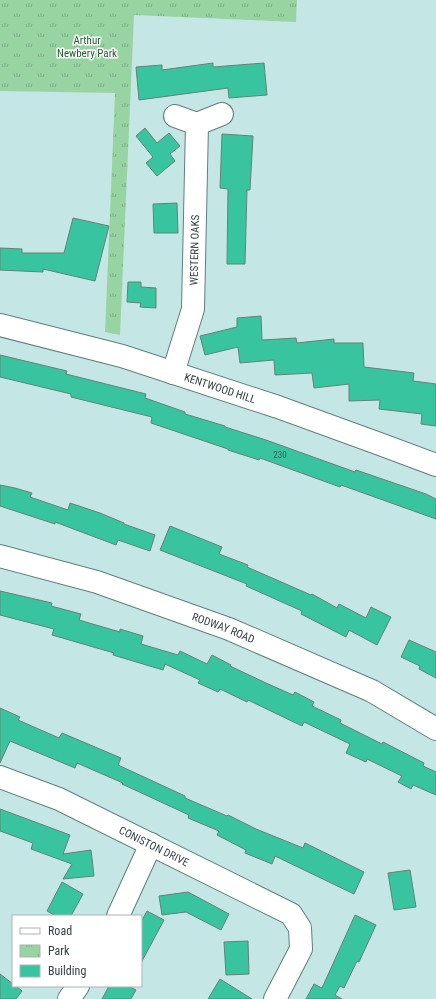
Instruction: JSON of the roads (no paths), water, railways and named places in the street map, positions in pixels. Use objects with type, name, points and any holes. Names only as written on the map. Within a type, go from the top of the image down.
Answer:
[{"type":"street","points":[[174,116],[197,124],[222,114]]},
{"type":"street","name":"WESTERN OAKS","points":[[173,373],[193,309],[197,124]]},
{"type":"street","name":"KENTWOOD HILL","points":[[0,325],[122,356],[292,412],[377,442],[436,465]]},
{"type":"street","name":"RODWAY ROAD","points":[[0,556],[97,582],[229,629],[372,691],[436,729]]},
{"type":"street","name":"CONISTON DRIVE","points":[[0,777],[59,799],[291,914],[300,928],[301,949],[275,999]]},
{"type":"street","points":[[118,915],[151,844]]},
{"type":"street","points":[[70,999],[77,987]]},
{"type":"park label","name":"Arthur Newbery Park","points":[[87,46]]}]
